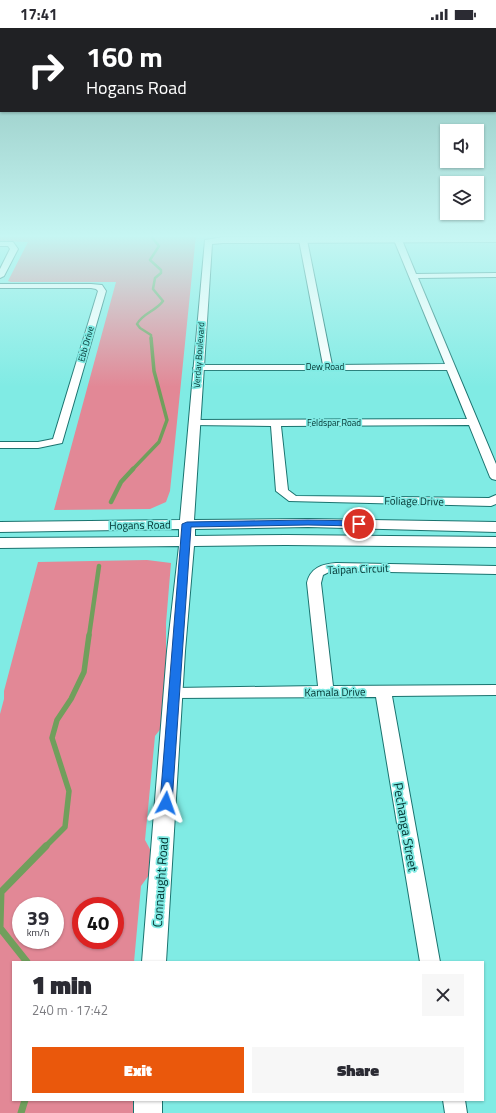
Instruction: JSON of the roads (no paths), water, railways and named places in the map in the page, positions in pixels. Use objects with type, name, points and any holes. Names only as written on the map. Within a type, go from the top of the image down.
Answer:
[{"type":"street","name":"Ebb Drive","points":[[0,286],[92,286],[99,287],[102,291],[58,441],[38,445],[0,445]]},
{"type":"street","name":"Verday Boulevard","points":[[189,492],[205,286]]},
{"type":"street","points":[[312,286],[328,367]]},
{"type":"street","points":[[417,286],[496,477]]},
{"type":"street","name":"Dew Road","points":[[198,368],[451,367]]},
{"type":"street","name":"Feldspar Road","points":[[194,423],[473,422]]},
{"type":"street","name":"Foliage Drive","points":[[276,423],[282,491],[294,499],[491,502],[496,499]]},
{"type":"street","points":[[483,446],[496,446]]},
{"type":"street","name":"Connaught Road","points":[[154,961],[189,492]]},
{"type":"street","name":"Hogans Road","points":[[0,544],[187,533],[308,523],[496,527]]},
{"type":"street","name":"Hogans Road","points":[[0,527],[361,540],[496,542]]},
{"type":"street","name":"Taipan Circuit","points":[[326,692],[314,582],[314,576],[319,571],[336,567],[496,570]]},
{"type":"street","name":"Kamala Drive","points":[[174,693],[496,690]]},
{"type":"street","name":"Pechanga Street","points":[[383,691],[430,961]]},
{"type":"street","points":[[148,1101],[148,1113]]},
{"type":"street","points":[[454,1101],[456,1113]]},
{"type":"waterway","points":[[151,338],[151,335],[140,328],[137,324],[143,317],[163,301],[153,289],[154,286]]},
{"type":"waterway","points":[[132,470],[159,442],[167,420],[154,371],[151,338]]},
{"type":"waterway","points":[[111,502],[121,482],[133,469]]},
{"type":"waterway","points":[[89,636],[99,566]]},
{"type":"waterway","points":[[46,846],[65,827],[69,791],[52,738],[57,720],[71,699],[84,672],[89,635]]},
{"type":"waterway","points":[[0,927],[1,892],[46,846]]},
{"type":"waterway","points":[[0,928],[26,961]]},
{"type":"waterway","points":[[21,1113],[25,1101]]}]
